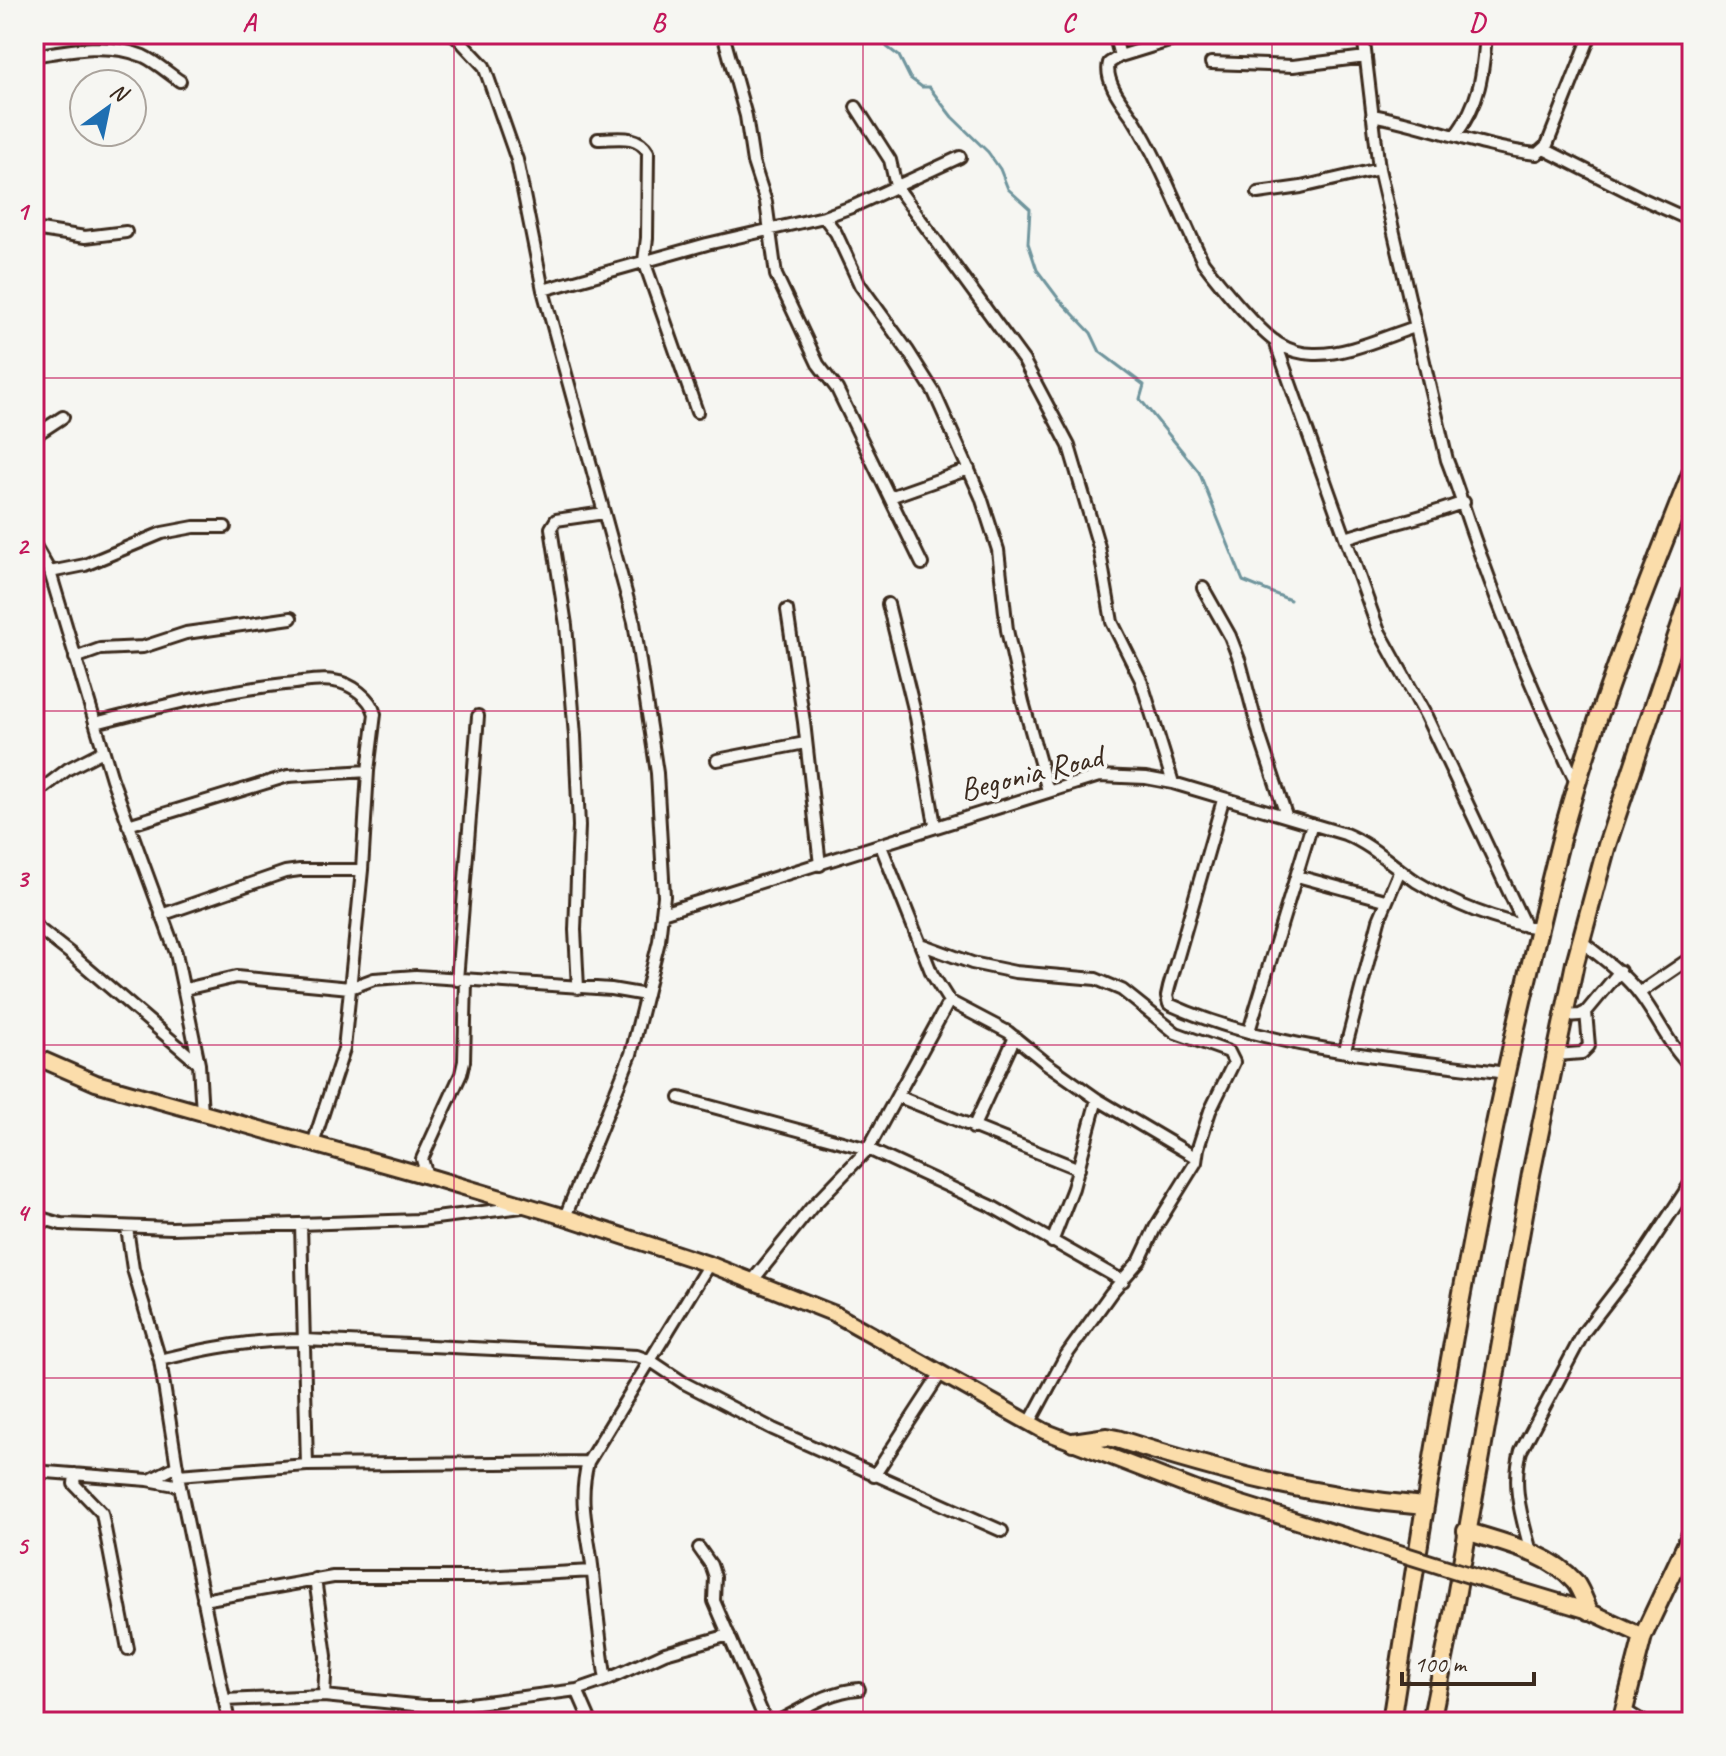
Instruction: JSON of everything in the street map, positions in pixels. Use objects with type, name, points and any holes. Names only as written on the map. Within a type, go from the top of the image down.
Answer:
[{"type":"highway","points":[[1391,1722],[1424,1506],[1532,927],[1601,707],[1692,471]]},
{"type":"highway","points":[[1431,1722],[1531,1174],[1581,941],[1607,845],[1692,591]]},
{"type":"highway","points":[[1073,1442],[1107,1437],[1288,1488],[1424,1506]]},
{"type":"highway","points":[[1466,1531],[1531,1552],[1555,1566],[1575,1583],[1589,1611]]},
{"type":"highway","points":[[1623,1716],[1643,1636],[1692,1532]]},
{"type":"main road","points":[[34,1056],[96,1083],[427,1176],[709,1264],[835,1314],[1029,1424],[1073,1442],[1197,1490],[1589,1611],[1643,1636]]},
{"type":"street","points":[[454,34],[474,53],[491,81],[517,160],[543,290],[640,650],[657,773],[664,896],[659,941],[631,1054],[565,1217]]},
{"type":"street","points":[[723,34],[746,116],[753,162],[766,202],[776,275],[818,364],[837,389],[922,564]]},
{"type":"street","points":[[1114,34],[1120,56]]},
{"type":"street","points":[[1192,34],[1120,56],[1109,63],[1107,70],[1118,95],[1140,129],[1203,262],[1275,341],[1287,349],[1316,354],[1415,327]]},
{"type":"street","points":[[1363,34],[1379,169],[1447,460],[1486,571],[1551,729],[1577,783]]},
{"type":"street","points":[[1455,136],[1477,99],[1486,34]]},
{"type":"street","points":[[1372,115],[1406,121],[1508,151],[1537,154],[1544,149],[1591,34]]},
{"type":"street","points":[[34,56],[86,47],[136,54],[154,62],[180,81]]},
{"type":"street","points":[[1211,63],[1293,66],[1366,57]]},
{"type":"street","points":[[856,107],[890,160],[896,186],[1024,361],[1069,446],[1099,547],[1112,622],[1141,680],[1173,783]]},
{"type":"street","points":[[598,139],[636,138],[648,152],[644,261],[697,412]]},
{"type":"street","points":[[1544,149],[1692,221]]},
{"type":"street","points":[[543,290],[770,227],[824,217],[960,157]]},
{"type":"street","points":[[1258,193],[1301,187],[1379,169]]},
{"type":"street","points":[[824,217],[836,233],[860,285],[934,392],[969,469],[998,550],[1007,630],[1048,791]]},
{"type":"street","points":[[34,229],[85,237],[126,232]]},
{"type":"street","points":[[1275,341],[1378,629],[1426,716],[1532,927]]},
{"type":"street","points":[[34,436],[63,417]]},
{"type":"street","points":[[890,497],[969,469]]},
{"type":"street","points":[[1346,538],[1464,502]]},
{"type":"street","points":[[578,988],[575,930],[579,826],[575,736],[566,625],[551,528],[556,520],[604,513]]},
{"type":"street","points":[[50,572],[85,565],[162,533],[194,527],[225,527]]},
{"type":"street","points":[[34,544],[50,572],[103,751],[176,953],[199,1064],[202,1113]]},
{"type":"street","points":[[1203,588],[1230,636],[1240,662],[1260,737],[1286,815]]},
{"type":"street","points":[[888,604],[916,717],[935,825]]},
{"type":"street","points":[[787,610],[804,722],[820,865]]},
{"type":"street","points":[[75,658],[100,649],[143,647],[186,633],[291,618]]},
{"type":"street","points":[[95,723],[246,688],[335,681],[370,700],[375,714],[362,870],[340,1066],[313,1144]]},
{"type":"street","points":[[427,1176],[422,1159],[455,1092],[464,1061],[462,980],[478,716]]},
{"type":"street","points":[[717,760],[805,743]]},
{"type":"street","points":[[34,795],[68,769],[103,751]]},
{"type":"street","points":[[128,825],[288,776],[368,771]]},
{"type":"street","name":"Begonia Road","points":[[662,913],[1099,776],[1146,778],[1173,783],[1358,839],[1450,901],[1532,927]]},
{"type":"street","points":[[1223,800],[1167,996],[1169,1004],[1188,1013],[1249,1031],[1345,1050],[1506,1073]]},
{"type":"street","points":[[1249,1031],[1312,824]]},
{"type":"street","points":[[881,846],[932,974],[949,1001],[1015,1037],[1097,1099],[1195,1157]]},
{"type":"street","points":[[161,915],[285,872],[362,870]]},
{"type":"street","points":[[1345,1050],[1385,900],[1400,870]]},
{"type":"street","points":[[1297,876],[1385,900]]},
{"type":"street","points":[[34,925],[199,1064]]},
{"type":"street","points":[[1581,941],[1620,971],[1639,993],[1667,1039],[1692,1068]]},
{"type":"street","points":[[923,945],[972,963],[1015,972],[1096,979],[1122,990],[1176,1033],[1229,1052],[1234,1062],[1210,1111],[1196,1162],[1155,1228],[1140,1260],[1111,1293],[1065,1357],[1029,1424]]},
{"type":"street","points":[[1639,993],[1692,957]]},
{"type":"street","points":[[1565,1016],[1586,1012],[1620,971]]},
{"type":"street","points":[[185,989],[236,977],[350,988],[374,979],[416,976],[611,989],[646,995]]},
{"type":"street","points":[[753,1280],[811,1208],[868,1149],[949,1001]]},
{"type":"street","points":[[1556,1055],[1582,1053],[1589,1046],[1586,1012]]},
{"type":"street","points":[[973,1128],[1015,1037]]},
{"type":"street","points":[[897,1096],[1079,1169]]},
{"type":"street","points":[[680,1098],[868,1149],[991,1206],[1123,1281]]},
{"type":"street","points":[[1052,1242],[1079,1169],[1097,1099]]},
{"type":"street","points":[[1531,1552],[1516,1482],[1521,1451],[1584,1332],[1641,1258],[1692,1181]]},
{"type":"street","points":[[34,1216],[61,1224],[127,1228],[420,1220],[528,1206]]},
{"type":"street","points":[[301,1224],[307,1465]]},
{"type":"street","points":[[127,1228],[133,1269],[160,1360],[179,1476],[229,1722]]},
{"type":"street","points":[[606,1680],[593,1571],[582,1511],[583,1483],[588,1462],[709,1264]]},
{"type":"street","points":[[160,1360],[220,1345],[259,1340],[629,1355],[651,1361],[684,1383],[761,1423],[1002,1531]]},
{"type":"street","points":[[874,1476],[941,1373]]},
{"type":"street","points":[[34,1471],[148,1480],[307,1465],[588,1462]]},
{"type":"street","points":[[75,1474],[74,1484],[102,1513],[128,1649]]},
{"type":"street","points":[[148,1480],[179,1476]]},
{"type":"street","points":[[699,1548],[711,1565],[715,1577],[714,1601],[766,1722]]},
{"type":"street","points":[[203,1600],[315,1579],[470,1577],[593,1571]]},
{"type":"street","points":[[315,1579],[326,1656],[324,1696]]},
{"type":"street","points":[[224,1700],[324,1696],[454,1706],[577,1690],[665,1653],[729,1635]]},
{"type":"street","points":[[777,1722],[791,1719],[828,1696],[859,1689]]},
{"type":"street","points":[[577,1690],[591,1722]]},
{"type":"street","points":[[1623,1716],[1644,1722]]},
{"type":"waterway","points":[[883,34],[887,47],[899,56],[910,78],[922,87],[929,87],[952,117],[988,152],[1000,169],[1008,189],[1030,209],[1028,243],[1037,270],[1091,333],[1100,352],[1144,385],[1140,399],[1199,472],[1243,581],[1290,600]]}]
